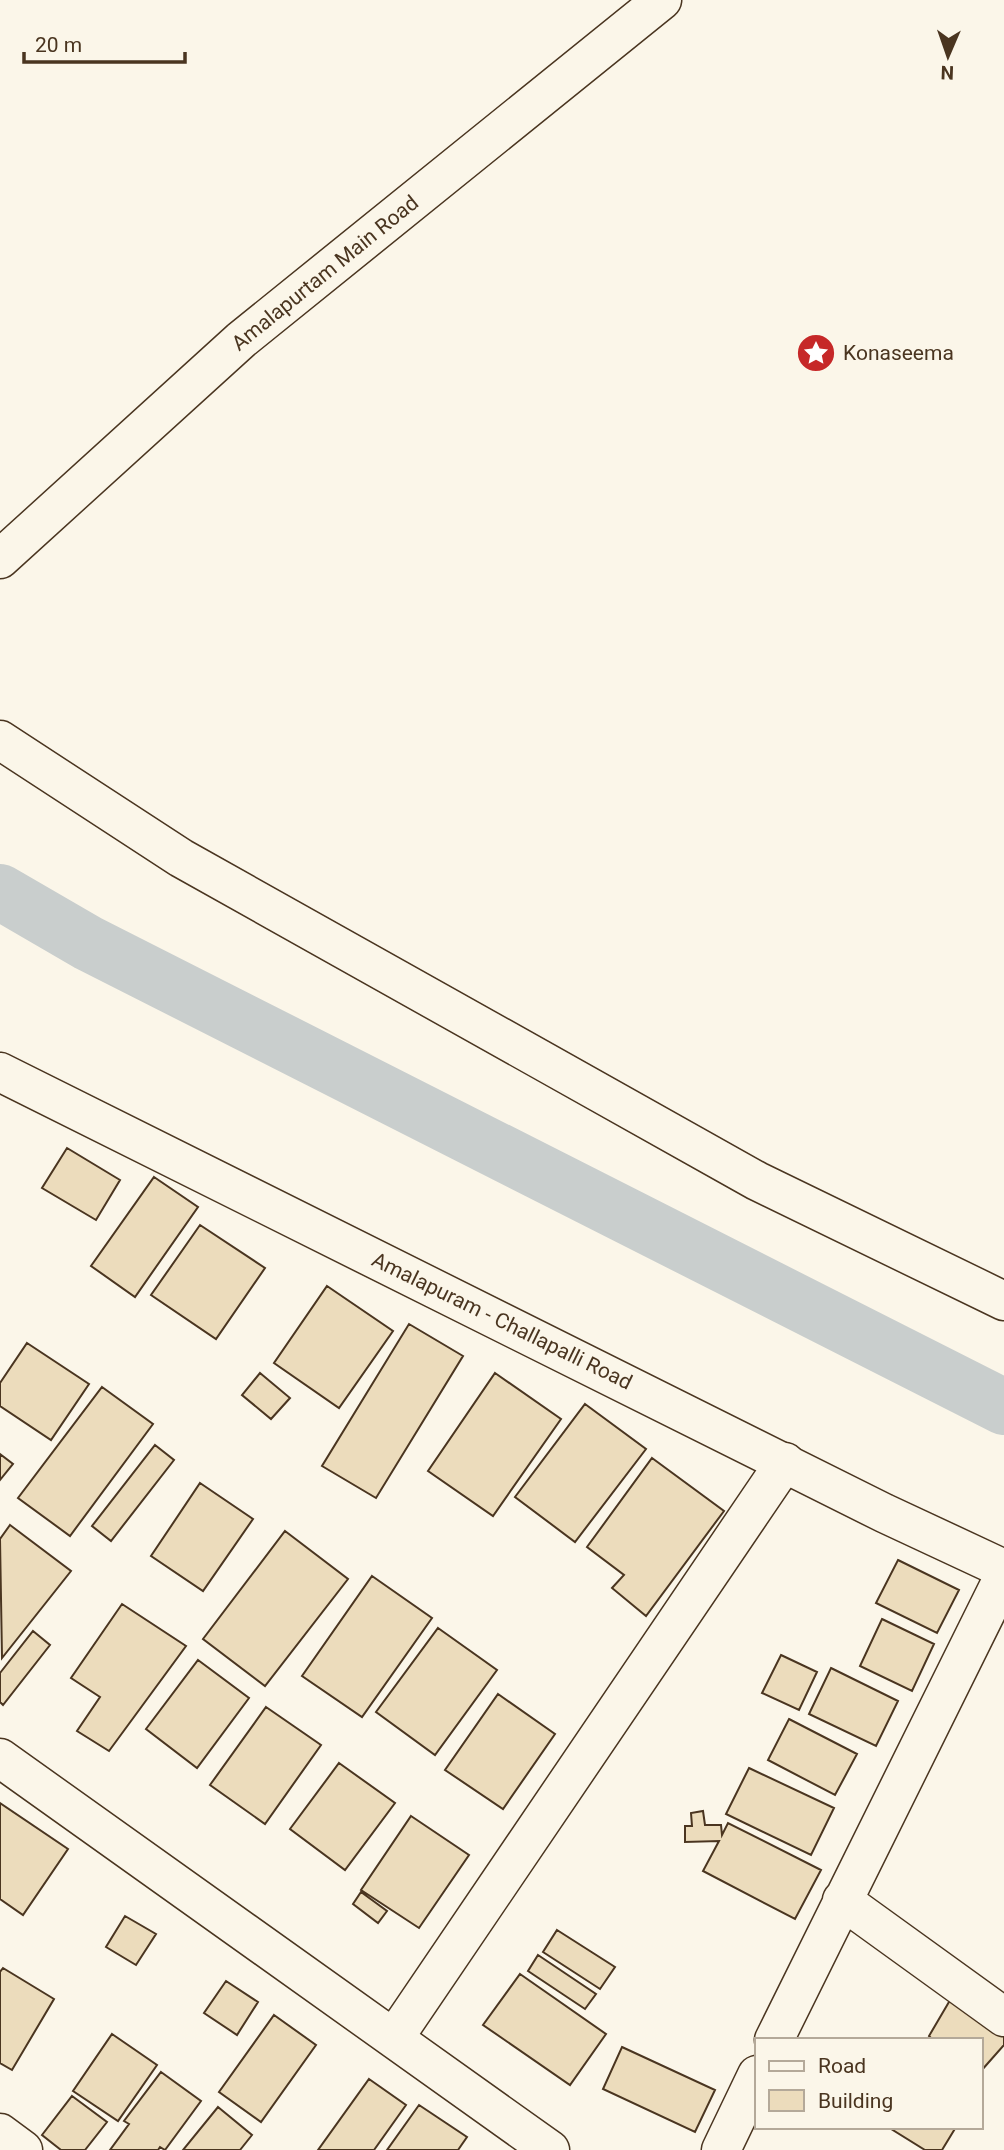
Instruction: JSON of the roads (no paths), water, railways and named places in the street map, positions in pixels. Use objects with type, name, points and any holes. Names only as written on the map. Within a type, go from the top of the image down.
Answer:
[{"type":"street","name":"Amalapurtam Main Road","points":[[0,559],[241,340],[662,0]]},
{"type":"street","points":[[0,740],[181,858],[733,1168],[1004,1301]]},
{"type":"street","name":"Amalapuram - Challapalli Road","points":[[0,1072],[1004,1569]]},
{"type":"street","points":[[394,2038],[785,1462]]},
{"type":"street","points":[[775,2038],[1004,1576]]},
{"type":"street","points":[[0,1758],[550,2150]]},
{"type":"street","points":[[842,1900],[1004,2017]]},
{"type":"street","points":[[721,2150],[755,2079]]},
{"type":"street","points":[[0,2133],[23,2150]]},
{"type":"waterway","points":[[0,892],[88,943],[1004,1407]]},
{"type":"place","name":"Konaseema","points":[[816,353]]}]
